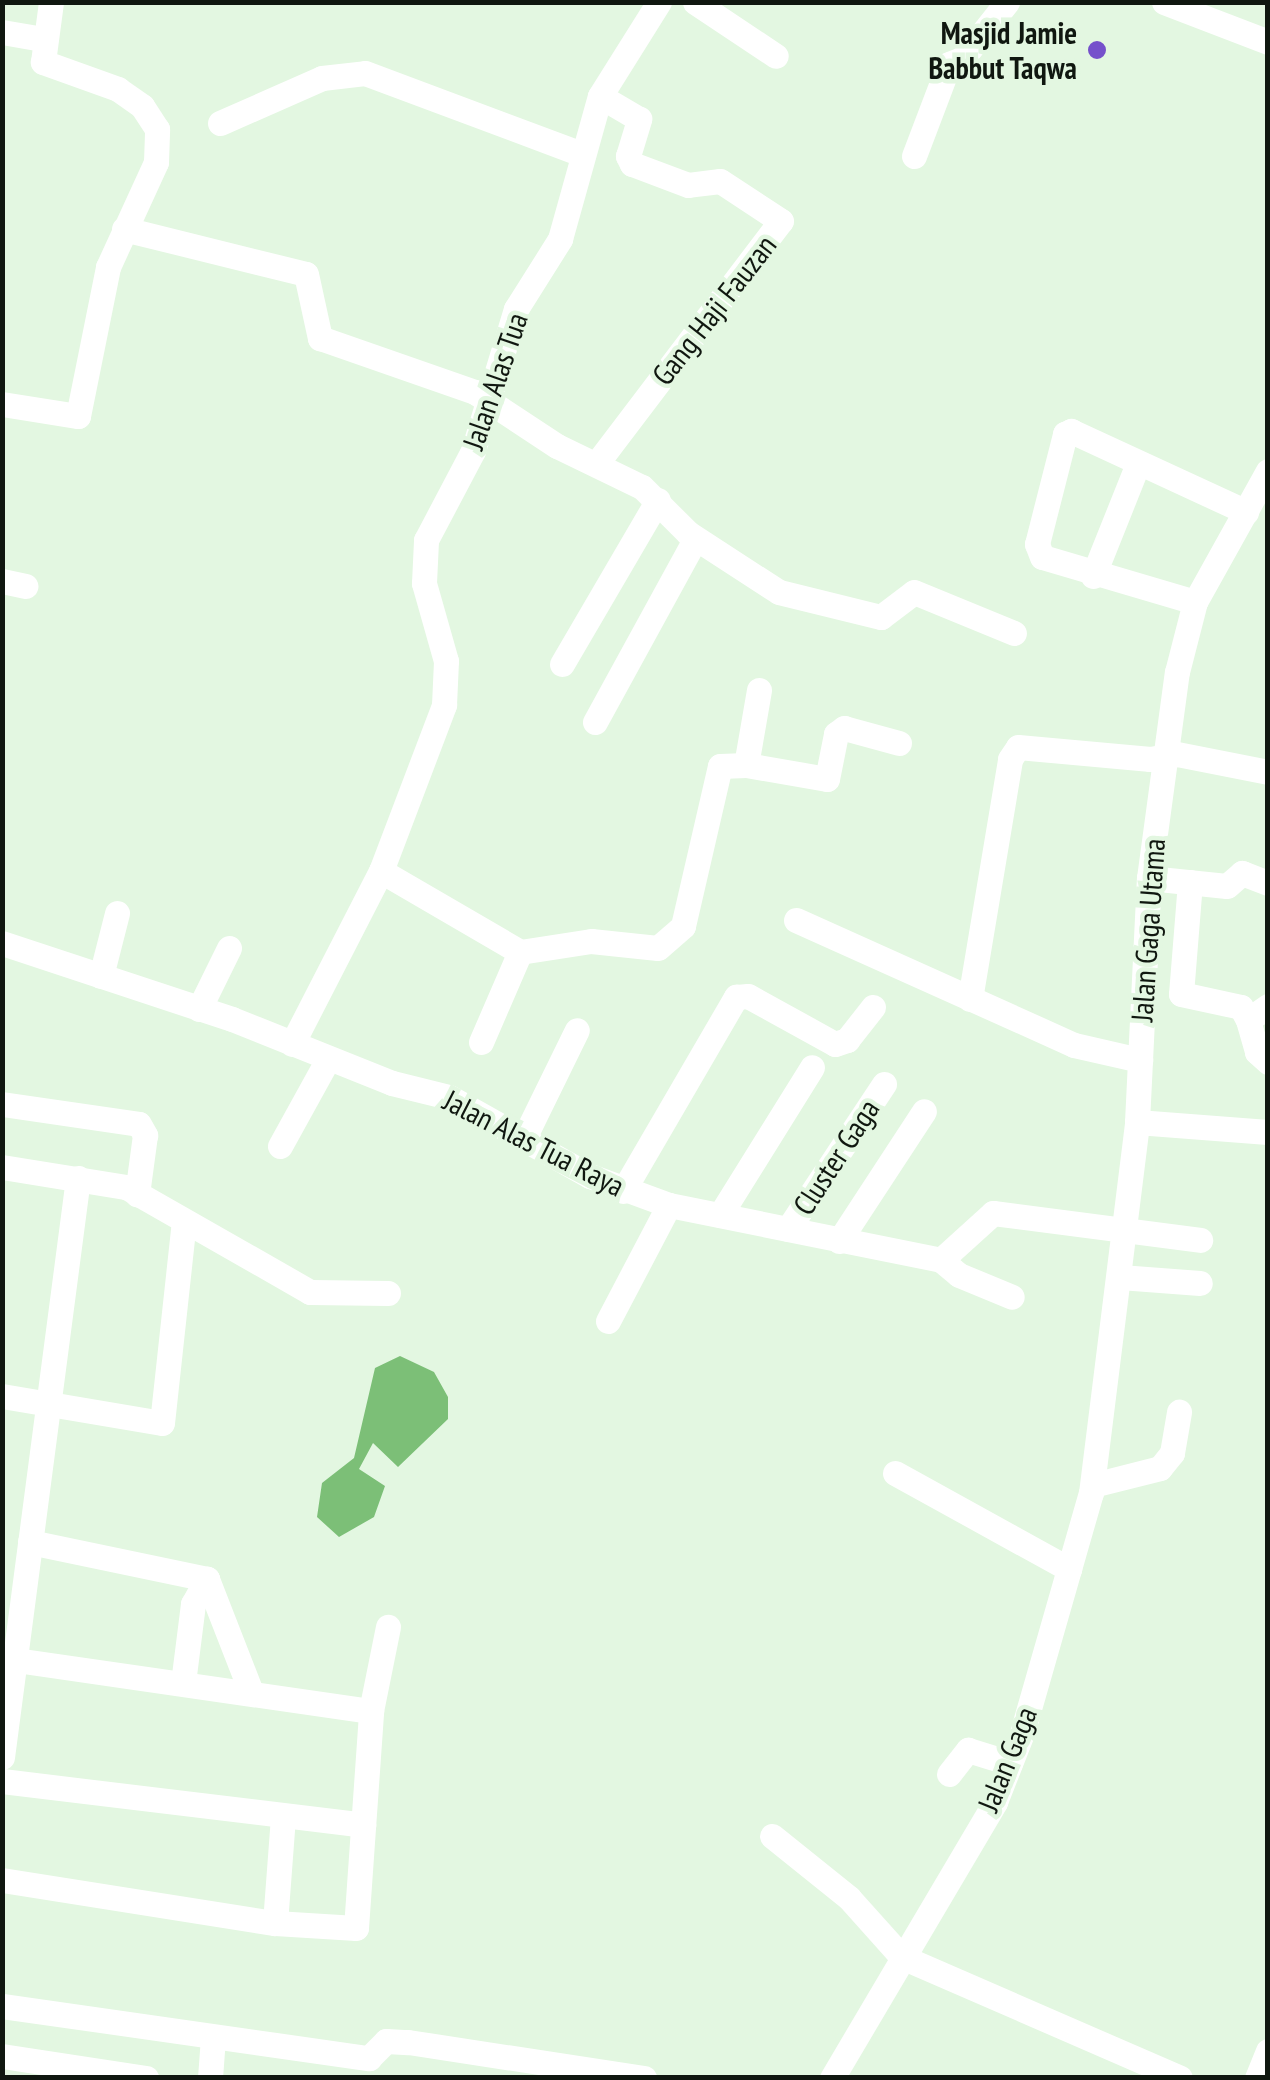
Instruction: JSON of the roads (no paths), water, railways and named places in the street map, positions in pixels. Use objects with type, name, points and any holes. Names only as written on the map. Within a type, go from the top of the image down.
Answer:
[{"type":"street","points":[[2,404],[78,416],[108,267],[156,162],[157,129],[142,106],[118,89],[48,67],[40,53],[51,2]]},
{"type":"street","name":"Jalan Alas Tua","points":[[292,1044],[381,871],[446,694],[446,662],[424,583],[423,552],[473,451],[516,309],[560,239],[600,96],[658,2]]},
{"type":"street","points":[[696,2],[776,56]]},
{"type":"street","points":[[914,156],[949,64],[962,58],[1007,2]]},
{"type":"street","points":[[1164,2],[1212,12],[1268,42]]},
{"type":"street","points":[[2,32],[43,39]]},
{"type":"street","points":[[220,123],[322,78],[365,74],[582,154]]},
{"type":"street","name":"Gang Haji Fauzan","points":[[596,463],[702,317],[781,221],[720,181],[688,185],[632,164],[628,156],[639,119],[600,96]]},
{"type":"street","points":[[124,229],[306,274],[320,338],[488,402],[658,500],[695,539],[779,592],[844,612],[881,617],[914,592],[1014,633]]},
{"type":"street","points":[[1195,602],[1093,576],[1037,551],[1065,434],[1071,431],[1137,466],[1246,512]]},
{"type":"street","points":[[1093,576],[1137,466]]},
{"type":"street","name":"Jalan Gaga Utama","points":[[1106,1410],[1137,1122],[1149,878],[1164,756],[1195,602],[1268,471]]},
{"type":"street","points":[[562,664],[658,500]]},
{"type":"street","points":[[596,722],[695,539]]},
{"type":"street","points":[[746,765],[759,690]]},
{"type":"street","points":[[381,871],[520,952],[592,940],[658,948],[674,941],[683,926],[720,766],[746,765],[827,778],[836,734],[844,728],[898,743]]},
{"type":"street","points":[[970,999],[1013,752],[1164,756],[1268,772]]},
{"type":"street","points":[[1149,878],[1230,885],[1242,873],[1268,883]]},
{"type":"street","points":[[1190,882],[1181,994],[1258,1013],[1257,1052],[1268,1062]]},
{"type":"street","points":[[101,976],[117,914]]},
{"type":"street","points":[[796,920],[1074,1045],[1140,1060]]},
{"type":"street","name":"Jalan Alas Tua Raya","points":[[2,942],[199,1009],[328,1061],[450,1097],[623,1191],[668,1205],[941,1260]]},
{"type":"street","points":[[199,1009],[229,948]]},
{"type":"street","points":[[481,1042],[520,952]]},
{"type":"street","points":[[623,1191],[736,997],[748,996],[842,1044],[873,1006]]},
{"type":"street","points":[[524,1138],[577,1030]]},
{"type":"street","points":[[280,1146],[328,1061]]},
{"type":"street","points":[[720,1216],[812,1067]]},
{"type":"street","name":"Cluster Gaga","points":[[788,1230],[884,1084]]},
{"type":"street","points":[[2,1104],[139,1124],[146,1135],[137,1194]]},
{"type":"street","points":[[839,1240],[924,1111]]},
{"type":"street","points":[[1137,1122],[1268,1132]]},
{"type":"street","points":[[2,1168],[112,1182],[301,1289],[388,1293]]},
{"type":"street","points":[[2,1757],[9,1659],[30,1542],[78,1178]]},
{"type":"street","points":[[608,1321],[668,1205]]},
{"type":"street","points":[[1012,1297],[959,1276],[941,1260],[994,1213],[1200,1240]]},
{"type":"street","points":[[2,1396],[162,1423],[184,1222]]},
{"type":"street","points":[[1120,1277],[1200,1283]]},
{"type":"street","name":"Jalan Gaga","points":[[832,2078],[994,1802],[1010,1763],[1093,1485],[1106,1410]]},
{"type":"street","points":[[1093,1485],[1160,1468],[1172,1454],[1179,1412]]},
{"type":"street","points":[[895,1472],[1070,1569]]},
{"type":"street","points":[[30,1542],[206,1579]]},
{"type":"street","points":[[183,1682],[193,1604],[206,1579]]},
{"type":"street","points":[[206,1579],[252,1692]]},
{"type":"street","points":[[2,1880],[275,1924],[359,1926],[372,1711],[388,1628]]},
{"type":"street","points":[[9,1659],[372,1711]]},
{"type":"street","points":[[949,1774],[968,1750],[1010,1763]]},
{"type":"street","points":[[2,1781],[363,1825]]},
{"type":"street","points":[[275,1924],[283,1816]]},
{"type":"street","points":[[772,1836],[850,1898],[902,1957],[1180,2078]]},
{"type":"street","points":[[2,2006],[213,2037],[372,2068],[386,2041],[644,2078]]},
{"type":"street","points":[[210,2078],[213,2037]]},
{"type":"street","points":[[1258,2078],[1268,2051]]},
{"type":"street","points":[[2,2056],[146,2078]]},
{"type":"place","name":"Masjid Jamie Babbut Taqwa","points":[[1097,50]]}]
